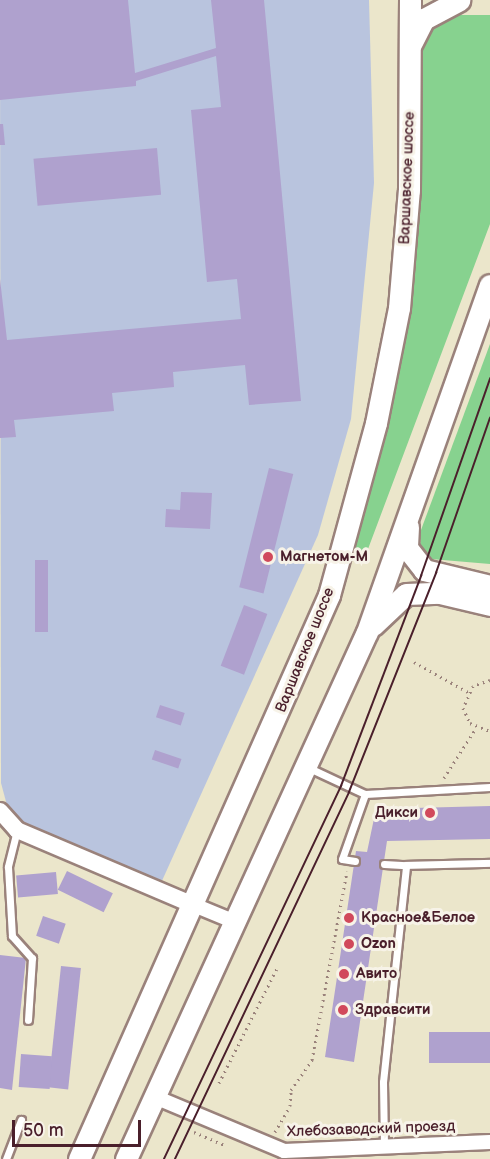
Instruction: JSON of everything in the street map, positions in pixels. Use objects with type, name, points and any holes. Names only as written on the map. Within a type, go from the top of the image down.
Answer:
[{"type":"main road","name":"Варшавское шоссе","points":[[79,1159],[194,905],[329,595],[376,423],[399,308],[409,190],[410,0]]},
{"type":"main road","points":[[410,45],[424,19],[459,0]]},
{"type":"main road","points":[[126,1159],[367,632],[490,285]]},
{"type":"main road","points":[[409,517],[407,548],[416,563],[436,573],[490,586]]},
{"type":"main road","points":[[367,632],[385,609],[406,594],[440,593],[490,605]]},
{"type":"street","points":[[0,811],[16,830],[235,922]]},
{"type":"street","name":"Хлебозаводский проезд","points":[[155,1097],[267,1144],[284,1155],[384,1146],[490,1142]]},
{"type":"lane","points":[[306,766],[365,794],[490,787]]},
{"type":"lane","points":[[352,860],[342,859],[365,794]]},
{"type":"lane","points":[[16,830],[8,867],[11,924],[12,936],[32,958],[28,1020]]},
{"type":"lane","points":[[384,864],[490,863]]},
{"type":"lane","points":[[384,1146],[383,1082],[406,865]]},
{"type":"lane","points":[[6,1159],[21,1120]]},
{"type":"path","points":[[414,662],[468,692]]},
{"type":"path","points":[[490,680],[481,682],[468,692],[465,716],[476,728],[490,731]]},
{"type":"path","points":[[436,789],[476,728]]},
{"type":"path","points":[[267,1144],[290,1106],[291,1090],[312,1060],[352,860]]},
{"type":"path","points":[[219,1083],[277,968]]},
{"type":"shaded area","points":[[0,0],[369,0],[374,183],[351,419],[318,535],[161,883],[24,826],[8,809],[1,783]]},
{"type":"green space","points":[[459,15],[490,15],[490,224],[365,557],[360,561],[350,555],[388,409],[419,52],[429,34],[442,21]]},
{"type":"green space","points":[[490,344],[490,564],[431,559],[420,549],[421,530]]},
{"type":"building","points":[[0,0],[128,0],[135,73],[216,48],[211,0],[264,0],[301,401],[249,405],[245,365],[173,372],[174,387],[112,393],[114,411],[14,420],[16,437],[0,438],[0,279],[7,340],[241,319],[237,279],[207,282],[191,110],[221,107],[216,56],[136,81],[136,86],[0,100]]},
{"type":"building","points":[[0,124],[3,124],[5,145],[0,145]]},
{"type":"building","points":[[157,148],[161,195],[38,206],[33,159]]},
{"type":"building","points":[[269,468],[293,474],[264,593],[239,587]]},
{"type":"building","points":[[181,492],[212,493],[210,529],[165,527],[166,509],[180,510]]},
{"type":"building","points":[[35,560],[48,560],[48,632],[35,632]]},
{"type":"building","points":[[244,605],[267,614],[244,675],[221,666]]},
{"type":"building","points":[[160,705],[185,713],[181,725],[156,717]]},
{"type":"building","points":[[155,750],[181,759],[178,769],[152,759]]},
{"type":"building","points":[[490,806],[490,839],[387,841],[354,1062],[325,1057],[356,851],[367,852],[376,809]]},
{"type":"building","points":[[67,871],[113,893],[104,912],[58,890]]},
{"type":"building","points":[[56,872],[58,894],[18,897],[16,875]]},
{"type":"building","points":[[43,916],[66,924],[59,944],[36,936]]},
{"type":"building","points":[[0,955],[26,958],[12,1090],[0,1088]]},
{"type":"building","points":[[61,966],[81,968],[68,1089],[48,1087]]},
{"type":"building","points":[[429,1032],[490,1032],[490,1063],[429,1063]]},
{"type":"building","points":[[21,1054],[52,1056],[50,1089],[19,1087]]},
{"type":"tram line","points":[[164,1159],[341,786],[421,576],[490,379]]},
{"type":"tram line","points":[[175,1159],[349,792],[436,573],[490,418]]},
{"type":"place","name":"Магнетом-М","points":[[268,557]]},
{"type":"place","name":"Дикси","points":[[430,813]]},
{"type":"place","name":"Красное&Белое","points":[[349,918]]},
{"type":"place","name":"Ozon","points":[[349,944]]},
{"type":"place","name":"Авито","points":[[344,974]]},
{"type":"place","name":"Здравсити","points":[[343,1010]]}]
